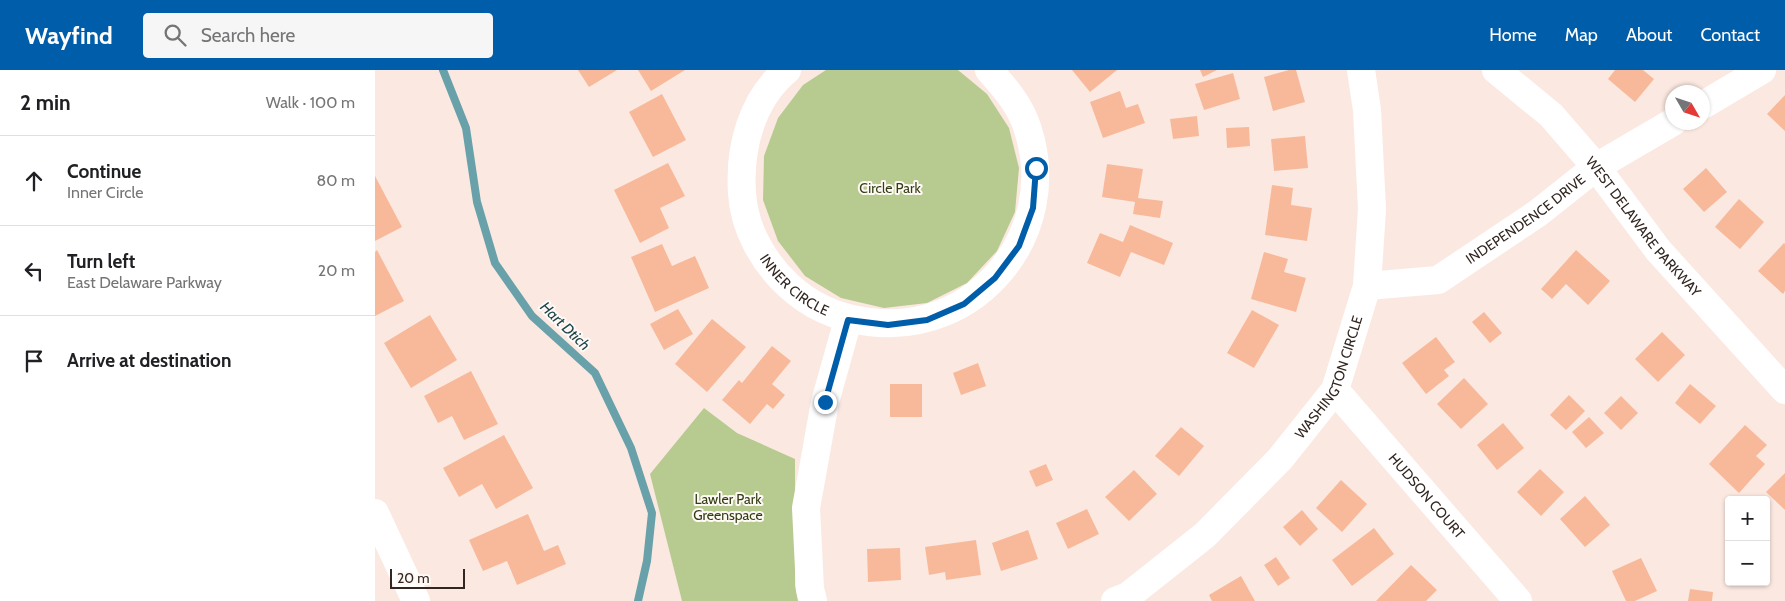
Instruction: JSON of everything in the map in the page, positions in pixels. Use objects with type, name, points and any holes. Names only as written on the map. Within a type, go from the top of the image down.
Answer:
[{"type":"street","name":"INNER CIRCLE","points":[[784,71],[766,94],[753,118],[744,145],[741,173],[742,201],[749,228],[761,253],[772,268],[798,295],[822,309],[848,320],[888,325],[927,320],[964,304],[995,278],[1019,246],[1033,208],[1036,168],[1028,129],[1010,93],[989,70]]},
{"type":"street","name":"WASHINGTON CIRCLE","points":[[1125,599],[1205,535],[1280,459],[1335,390],[1367,286],[1372,209],[1367,110],[1361,70]]},
{"type":"street","name":"WEST DELAWARE PARKWAY","points":[[1496,70],[1551,115],[1596,168],[1658,250],[1785,390]]},
{"type":"street","points":[[1710,101],[1762,70]]},
{"type":"street","name":"INDEPENDENCE DRIVE","points":[[1367,286],[1438,280],[1538,213],[1596,168],[1665,127]]},
{"type":"street","points":[[813,601],[810,589],[806,508],[825,402],[848,320]]},
{"type":"street","name":"HUDSON COURT","points":[[1335,390],[1518,601]]},
{"type":"street","points":[[375,513],[416,601]]},
{"type":"green space","name":"Circle Park","points":[[826,70],[958,70],[987,94],[1009,128],[1019,168],[1015,212],[997,251],[967,283],[927,303],[884,308],[841,298],[805,276],[778,241],[763,200],[764,156],[778,118],[803,85]]},
{"type":"green space","name":"Lawler Park Greenspace","points":[[704,408],[737,433],[795,459],[795,586],[798,601],[682,601],[650,474]]},
{"type":"building","points":[[578,70],[617,70],[589,87]]},
{"type":"building","points":[[638,70],[685,70],[651,91]]},
{"type":"building","points":[[1072,70],[1117,70],[1090,92]]},
{"type":"building","points":[[1200,70],[1217,70],[1203,77]]},
{"type":"building","points":[[1296,70],[1305,102],[1273,111],[1264,77]]},
{"type":"building","points":[[1615,70],[1643,70],[1654,79],[1635,102],[1608,79]]},
{"type":"building","points":[[1233,73],[1240,99],[1204,110],[1195,84]]},
{"type":"building","points":[[1120,91],[1126,108],[1138,104],[1145,123],[1103,138],[1090,102]]},
{"type":"building","points":[[662,94],[686,140],[653,157],[629,112]]},
{"type":"building","points":[[1785,95],[1785,131],[1767,114]]},
{"type":"building","points":[[1197,116],[1199,136],[1173,139],[1170,119]]},
{"type":"building","points":[[1249,127],[1250,146],[1227,148],[1226,128]]},
{"type":"building","points":[[1305,136],[1308,168],[1274,171],[1271,139]]},
{"type":"building","points":[[668,163],[685,196],[660,208],[669,228],[640,243],[614,190]]},
{"type":"building","points":[[1107,164],[1143,169],[1138,198],[1163,201],[1160,218],[1133,214],[1135,202],[1102,197]]},
{"type":"building","points":[[1706,168],[1727,192],[1704,212],[1683,189]]},
{"type":"building","points":[[375,176],[402,227],[375,241]]},
{"type":"building","points":[[1272,185],[1293,188],[1291,205],[1312,208],[1307,241],[1265,235]]},
{"type":"building","points":[[1739,199],[1764,222],[1740,249],[1715,227]]},
{"type":"building","points":[[1130,225],[1173,243],[1164,265],[1131,252],[1120,277],[1087,263],[1100,233],[1123,242]]},
{"type":"building","points":[[1784,243],[1785,291],[1783,294],[1758,271]]},
{"type":"building","points":[[662,244],[672,266],[695,256],[709,288],[655,312],[631,257]]},
{"type":"building","points":[[377,250],[404,301],[375,316],[375,252]]},
{"type":"building","points":[[1576,250],[1610,281],[1588,305],[1566,284],[1552,299],[1541,289]]},
{"type":"building","points":[[1264,252],[1288,259],[1284,272],[1306,278],[1296,312],[1251,299]]},
{"type":"building","points":[[678,309],[693,334],[664,350],[650,324]]},
{"type":"building","points":[[1252,310],[1279,325],[1254,368],[1227,353]]},
{"type":"building","points":[[1484,312],[1502,333],[1490,343],[1472,322]]},
{"type":"building","points":[[430,315],[457,360],[411,388],[384,343]]},
{"type":"building","points":[[712,319],[746,347],[707,392],[675,364]]},
{"type":"building","points":[[1662,332],[1685,355],[1658,382],[1635,359]]},
{"type":"building","points":[[1436,337],[1455,362],[1444,370],[1449,376],[1426,394],[1402,363]]},
{"type":"building","points":[[772,346],[791,361],[772,384],[785,395],[773,409],[767,404],[750,424],[722,400],[739,380],[742,383]]},
{"type":"building","points":[[978,363],[986,386],[961,395],[953,373]]},
{"type":"building","points":[[471,371],[498,424],[464,440],[452,416],[438,423],[424,396]]},
{"type":"building","points":[[1464,378],[1488,404],[1461,429],[1437,404]]},
{"type":"building","points":[[890,384],[922,384],[922,417],[890,417]]},
{"type":"building","points":[[1690,384],[1716,406],[1700,424],[1675,403]]},
{"type":"building","points":[[1569,395],[1585,411],[1566,430],[1550,415]]},
{"type":"building","points":[[1621,396],[1638,413],[1621,430],[1604,413]]},
{"type":"building","points":[[1589,417],[1604,433],[1586,448],[1572,432]]},
{"type":"building","points":[[1503,423],[1524,448],[1497,470],[1477,445]]},
{"type":"building","points":[[1745,425],[1767,445],[1756,456],[1765,464],[1739,493],[1709,464]]},
{"type":"building","points":[[1181,427],[1204,446],[1179,476],[1155,456]]},
{"type":"building","points":[[504,435],[533,488],[496,509],[482,484],[459,497],[443,468]]},
{"type":"building","points":[[1046,464],[1053,480],[1036,487],[1029,471]]},
{"type":"building","points":[[1540,469],[1564,492],[1541,516],[1517,492]]},
{"type":"building","points":[[1134,470],[1157,494],[1129,521],[1105,497]]},
{"type":"building","points":[[1785,473],[1785,510],[1766,492]]},
{"type":"building","points":[[1341,480],[1367,504],[1342,532],[1316,508]]},
{"type":"building","points":[[1585,496],[1610,525],[1585,547],[1560,519]]},
{"type":"building","points":[[1087,509],[1099,534],[1068,549],[1056,523]]},
{"type":"building","points":[[1302,510],[1318,529],[1300,546],[1283,527]]},
{"type":"building","points":[[528,514],[544,551],[558,545],[566,564],[517,585],[507,561],[483,571],[469,540]]},
{"type":"building","points":[[1374,528],[1394,554],[1352,586],[1332,560]]},
{"type":"building","points":[[1028,530],[1038,559],[1001,571],[992,543]]},
{"type":"building","points":[[976,540],[981,575],[946,580],[945,572],[929,575],[925,547]]},
{"type":"building","points":[[900,548],[901,580],[868,582],[867,549]]},
{"type":"building","points":[[1276,557],[1290,578],[1278,586],[1264,565]]},
{"type":"building","points":[[1641,558],[1657,591],[1635,601],[1626,601],[1612,571]]},
{"type":"building","points":[[1411,565],[1437,590],[1426,601],[1376,601]]},
{"type":"building","points":[[1241,576],[1255,601],[1212,601],[1209,595]]},
{"type":"building","points":[[1690,589],[1713,592],[1712,601],[1688,601]]},
{"type":"waterway","name":"Hart Dtich","points":[[443,70],[466,128],[477,202],[495,263],[532,316],[595,373],[631,448],[652,513],[647,561],[638,601]]},
{"type":"route","points":[[825,402],[848,320],[888,325],[927,320],[964,304],[995,278],[1019,246],[1033,208],[1036,168]]}]
